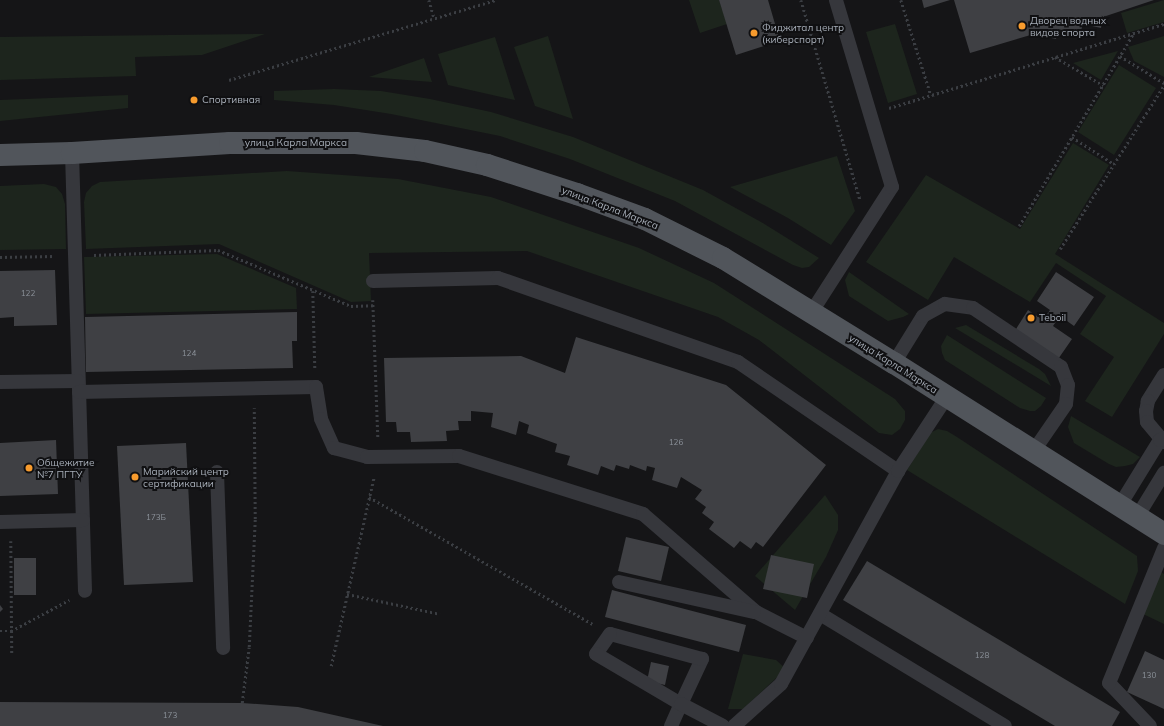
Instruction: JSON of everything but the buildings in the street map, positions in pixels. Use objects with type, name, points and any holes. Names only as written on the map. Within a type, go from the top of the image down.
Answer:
[{"type":"main road","name":"улица Карла Маркса","points":[[0,155],[72,153],[230,143],[356,143],[424,151],[487,165],[577,194],[645,219],[723,258],[894,363],[946,398],[1164,534]]},
{"type":"lane","points":[[811,313],[892,187],[836,0]]},
{"type":"lane","points":[[72,153],[85,591]]},
{"type":"lane","points":[[373,281],[498,278],[738,362],[898,471]]},
{"type":"lane","points":[[894,363],[923,316],[945,304],[973,308],[1061,367],[1068,386],[1066,404],[1033,452]]},
{"type":"lane","points":[[1128,511],[1163,440],[1147,422],[1146,410],[1148,401],[1164,375]]},
{"type":"lane","points":[[0,382],[79,387],[316,387],[321,418],[334,448],[367,457],[459,456],[643,514],[756,612],[807,638]]},
{"type":"lane","points":[[734,726],[781,684],[898,471],[946,398]]},
{"type":"lane","points":[[217,472],[223,648]]},
{"type":"lane","points":[[1128,511],[1164,473]]},
{"type":"lane","points":[[6,522],[83,520]]},
{"type":"lane","points":[[1150,726],[1108,683],[1164,548]]},
{"type":"lane","points":[[619,582],[756,612]]},
{"type":"lane","points":[[820,614],[1005,726]]},
{"type":"lane","points":[[671,726],[681,704],[702,659],[610,634],[596,654],[681,704],[724,726]]},
{"type":"path","points":[[429,0],[434,18]]},
{"type":"path","points":[[229,80],[496,0]]},
{"type":"path","points":[[801,0],[862,206]]},
{"type":"path","points":[[901,0],[931,95]]},
{"type":"path","points":[[870,114],[1164,24]]},
{"type":"path","points":[[1019,226],[1133,34]]},
{"type":"path","points":[[1060,249],[1164,84],[1120,56]]},
{"type":"path","points":[[1055,57],[1103,85]]},
{"type":"path","points":[[1072,137],[1114,164]]},
{"type":"path","points":[[0,257],[75,256],[218,250],[313,292],[351,306],[374,305]]},
{"type":"path","points":[[313,292],[316,387]]},
{"type":"path","points":[[242,703],[249,647],[255,519],[254,388]]},
{"type":"path","points":[[369,497],[610,634]]},
{"type":"path","points":[[6,522],[12,653]]},
{"type":"path","points":[[0,631],[11,631],[85,591]]},
{"type":"path","points":[[347,594],[440,614]]},
{"type":"shaded area","points":[[689,0],[719,0],[727,24],[700,33]]},
{"type":"shaded area","points":[[1164,0],[1164,22],[1127,33],[1121,13]]},
{"type":"shaded area","points":[[895,24],[917,94],[888,103],[866,32]]},
{"type":"shaded area","points":[[265,34],[202,55],[135,57],[136,76],[0,80],[0,37]]},
{"type":"shaded area","points":[[548,36],[573,119],[535,106],[514,47]]},
{"type":"shaded area","points":[[1164,36],[1164,77],[1134,61],[1128,47]]},
{"type":"shaded area","points":[[495,37],[515,100],[448,85],[438,54]]},
{"type":"shaded area","points":[[1118,51],[1101,80],[1073,63]]},
{"type":"shaded area","points":[[424,58],[432,82],[369,77]]},
{"type":"shaded area","points":[[1119,65],[1156,88],[1114,155],[1078,132]]},
{"type":"shaded area","points":[[334,89],[381,91],[430,99],[491,112],[573,137],[703,190],[761,222],[819,258],[809,267],[802,268],[793,265],[675,201],[570,159],[500,136],[391,114],[334,105],[274,100],[274,91]]},
{"type":"shaded area","points":[[128,95],[128,108],[0,121],[0,100]]},
{"type":"shaded area","points":[[1073,143],[1109,165],[1055,254],[1164,323],[1164,334],[1112,417],[1085,401],[1114,357],[1080,334],[1106,296],[1056,263],[1030,302],[954,257],[928,300],[866,262],[926,175],[1020,229]]},
{"type":"shaded area","points":[[837,156],[855,211],[831,245],[788,218],[730,187]]},
{"type":"shaded area","points":[[287,171],[398,179],[491,197],[639,248],[714,283],[895,399],[905,411],[905,420],[900,429],[892,435],[879,433],[759,340],[718,317],[527,251],[369,253],[371,301],[351,302],[219,244],[86,249],[84,202],[86,193],[92,186],[100,182]]},
{"type":"shaded area","points":[[44,184],[56,187],[62,194],[65,204],[66,249],[0,250],[0,186]]},
{"type":"shaded area","points":[[217,254],[296,288],[297,309],[86,314],[84,257]]},
{"type":"shaded area","points":[[849,272],[909,314],[888,321],[849,296],[845,280]]},
{"type":"shaded area","points":[[966,325],[1039,369],[1045,374],[1051,386],[955,328]]},
{"type":"shaded area","points":[[947,335],[1046,398],[1041,406],[1035,411],[1020,408],[945,360],[941,346]]},
{"type":"shaded area","points":[[1071,416],[1140,457],[1133,464],[1125,466],[1116,467],[1109,464],[1074,443],[1068,427]]},
{"type":"shaded area","points":[[938,429],[947,431],[957,437],[1137,556],[1138,571],[1125,604],[907,470],[930,433]]},
{"type":"shaded area","points":[[825,495],[838,515],[838,530],[826,557],[795,610],[755,576]]},
{"type":"shaded area","points":[[1161,572],[1164,574],[1164,624],[1143,614]]},
{"type":"shaded area","points":[[743,654],[776,660],[786,669],[743,709],[728,709]]},
{"type":"place","name":"Дворец водных видов спорта","points":[[1022,26]]},
{"type":"place","name":"Фиджитал центр (киберспорт)","points":[[754,33]]},
{"type":"place","name":"Спортивная","points":[[194,100]]},
{"type":"place","name":"Teboil","points":[[1031,318]]},
{"type":"place","name":"Общежитие №7 ПГТУ","points":[[29,468]]},
{"type":"place","name":"Марийский центр сертификации","points":[[135,477]]}]
